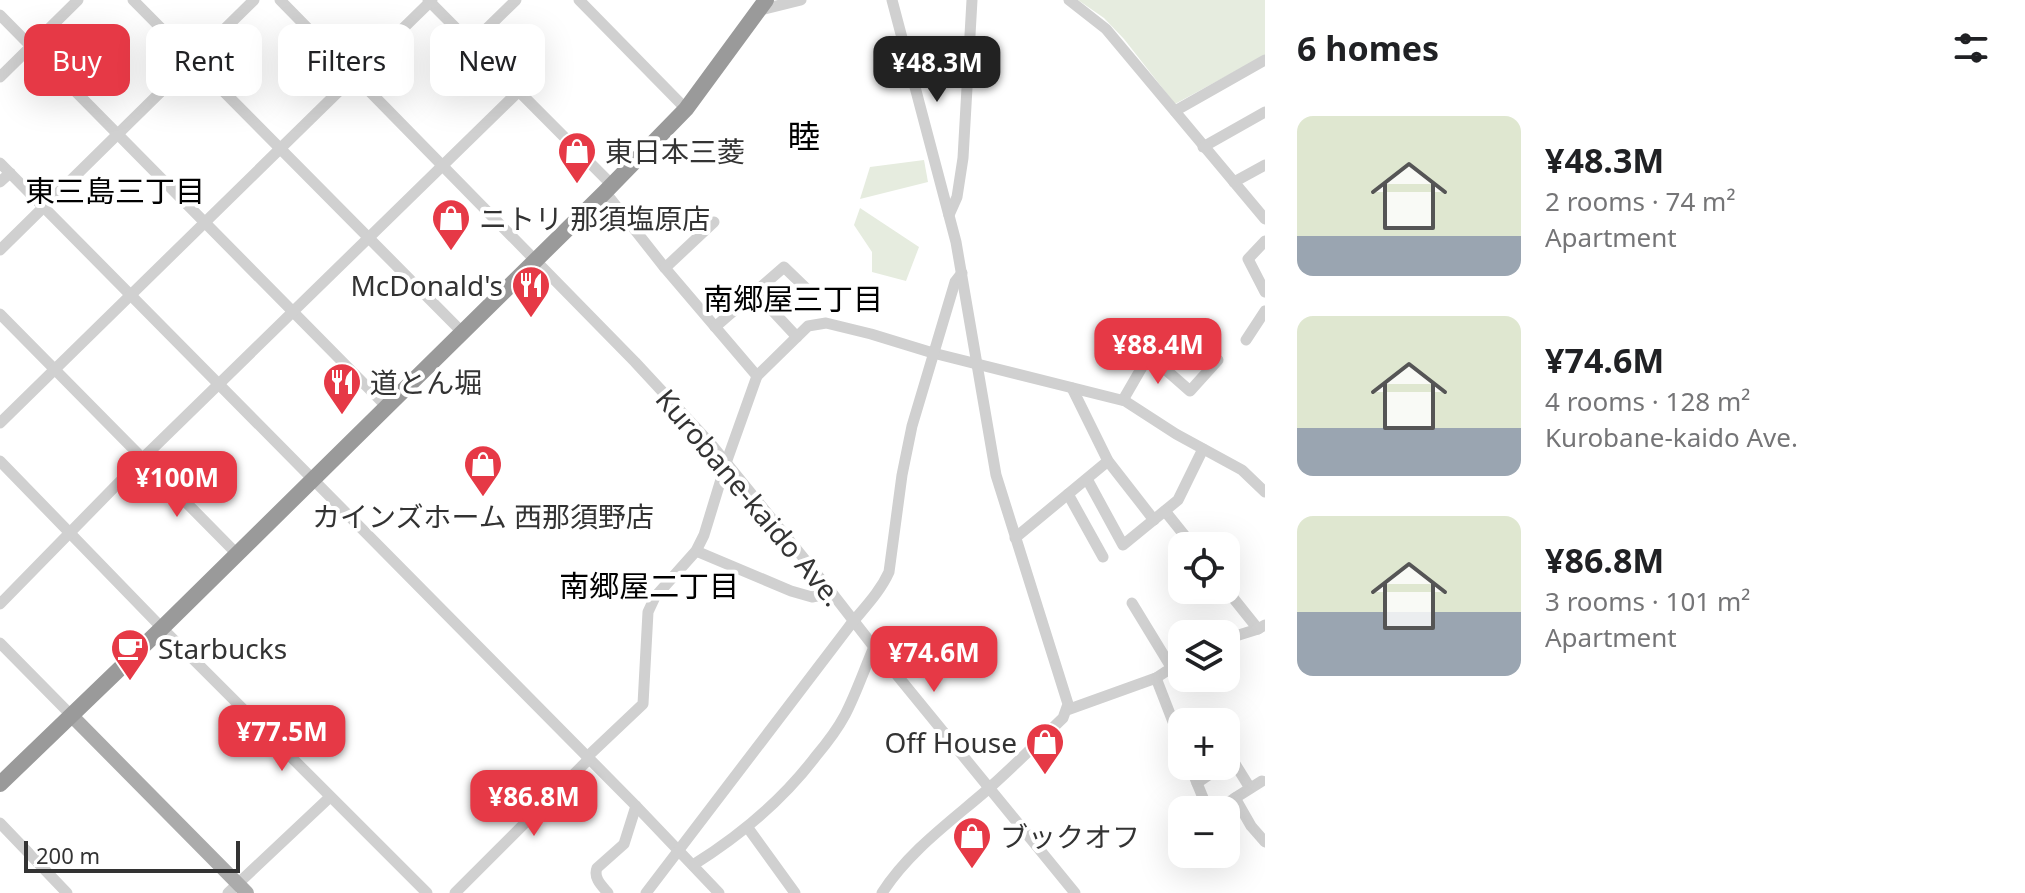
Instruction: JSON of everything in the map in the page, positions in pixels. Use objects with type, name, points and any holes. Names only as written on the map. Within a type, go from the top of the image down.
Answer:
[{"type":"highway","points":[[0,784],[609,189],[686,109],[763,5]]},
{"type":"main road","points":[[71,715],[237,890]]},
{"type":"street","points":[[53,24],[78,0]]},
{"type":"street","points":[[133,0],[157,24]]},
{"type":"street","points":[[229,24],[254,0]]},
{"type":"street","name":"Kurobane-kaido Ave.","points":[[280,0],[303,24]]},
{"type":"street","points":[[491,24],[516,0]]},
{"type":"street","points":[[579,0],[686,109]]},
{"type":"street","points":[[763,5],[801,0]]},
{"type":"street","points":[[882,893],[923,844],[988,789],[1063,718],[1067,710],[1066,695],[996,475],[962,273],[892,0]]},
{"type":"street","points":[[949,216],[957,197],[961,168],[972,0]]},
{"type":"street","points":[[1069,0],[1106,29],[1263,214]]},
{"type":"street","points":[[408,24],[430,1],[453,24]]},
{"type":"street","points":[[0,15],[24,41]]},
{"type":"street","points":[[0,77],[24,53]]},
{"type":"street","points":[[1175,111],[1265,60]]},
{"type":"street","points":[[80,96],[387,407]]},
{"type":"street","points":[[0,250],[156,96]]},
{"type":"street","points":[[228,96],[462,332]]},
{"type":"street","points":[[0,423],[336,96]]},
{"type":"street","name":"Kurobane-kaido Ave.","points":[[373,96],[635,362],[726,463],[1075,893]]},
{"type":"street","points":[[0,604],[68,532],[514,96]]},
{"type":"street","points":[[522,96],[609,189],[665,268],[757,376]]},
{"type":"street","points":[[1203,147],[1265,112]]},
{"type":"street","points":[[0,163],[719,893]]},
{"type":"street","points":[[1234,182],[1265,165]]},
{"type":"street","points":[[937,170],[950,172],[961,168]]},
{"type":"street","points":[[0,182],[10,173]]},
{"type":"street","points":[[665,268],[714,222]]},
{"type":"street","points":[[1265,241],[1248,259],[1265,292]]},
{"type":"street","points":[[715,327],[784,267],[814,296]]},
{"type":"street","points":[[646,893],[878,592],[889,572],[912,426],[955,282],[962,273]]},
{"type":"street","points":[[755,292],[797,337]]},
{"type":"street","points":[[1246,340],[1265,311]]},
{"type":"street","points":[[0,314],[237,554]]},
{"type":"street","points":[[455,893],[643,704],[648,612],[655,597],[696,551],[704,535],[757,376],[808,326],[826,323],[1123,400],[1176,434],[1242,470],[1265,492]]},
{"type":"street","points":[[1123,400],[1149,355],[1180,324],[1218,360],[1190,391],[1149,355]]},
{"type":"street","points":[[1072,388],[1108,461],[1154,520]]},
{"type":"street","points":[[1087,479],[1123,545],[1178,500],[1203,449]]},
{"type":"street","points":[[0,461],[427,893]]},
{"type":"street","points":[[1015,538],[1108,461]]},
{"type":"street","points":[[1068,494],[1103,557]]},
{"type":"street","points":[[1165,511],[1182,532]]},
{"type":"street","points":[[696,551],[791,591],[812,597],[832,593]]},
{"type":"street","points":[[1132,603],[1168,662]]},
{"type":"street","points":[[1240,604],[1262,627],[1240,634]]},
{"type":"street","points":[[0,643],[71,715]]},
{"type":"street","points":[[693,865],[748,828],[799,778],[834,734],[874,647]]},
{"type":"street","points":[[1067,710],[1156,678],[1168,669]]},
{"type":"street","points":[[1156,678],[1168,709]]},
{"type":"street","points":[[1238,796],[1256,784],[1240,767]]},
{"type":"street","points":[[1196,780],[1202,796]]},
{"type":"street","points":[[1197,783],[1202,780]]},
{"type":"street","points":[[237,890],[330,797]]},
{"type":"street","points":[[608,893],[595,872],[624,844],[636,806]]},
{"type":"street","points":[[1240,807],[1265,842]]},
{"type":"street","points":[[0,823],[65,892]]},
{"type":"street","points":[[748,828],[795,893]]},
{"type":"shaded area","points":[[1078,0],[1265,0],[1265,55],[1175,104],[1124,39],[1104,18]]},
{"type":"shaded area","points":[[924,160],[928,182],[860,199],[870,167]]},
{"type":"shaded area","points":[[860,208],[919,247],[906,281],[872,272],[872,252],[854,225]]},
{"type":"place","name":"東日本三菱","points":[[577,185]]},
{"type":"place","name":"ニトリ 那須塩原店","points":[[451,252]]},
{"type":"place","name":"McDonald's","points":[[531,319]]},
{"type":"place","name":"道とん堀","points":[[342,416]]},
{"type":"place","name":"カインズホーム 西那須野店","points":[[483,498]]},
{"type":"place","name":"Starbucks","points":[[130,682]]},
{"type":"place","name":"Off House","points":[[1045,776]]},
{"type":"place","name":"ブックオフ","points":[[972,870]]},
{"type":"district","name":"睦","points":[[804,135]]},
{"type":"district","name":"東三島三丁目","points":[[115,190]]},
{"type":"district","name":"南郷屋三丁目","points":[[793,298]]},
{"type":"district","name":"南郷屋二丁目","points":[[649,585]]}]
